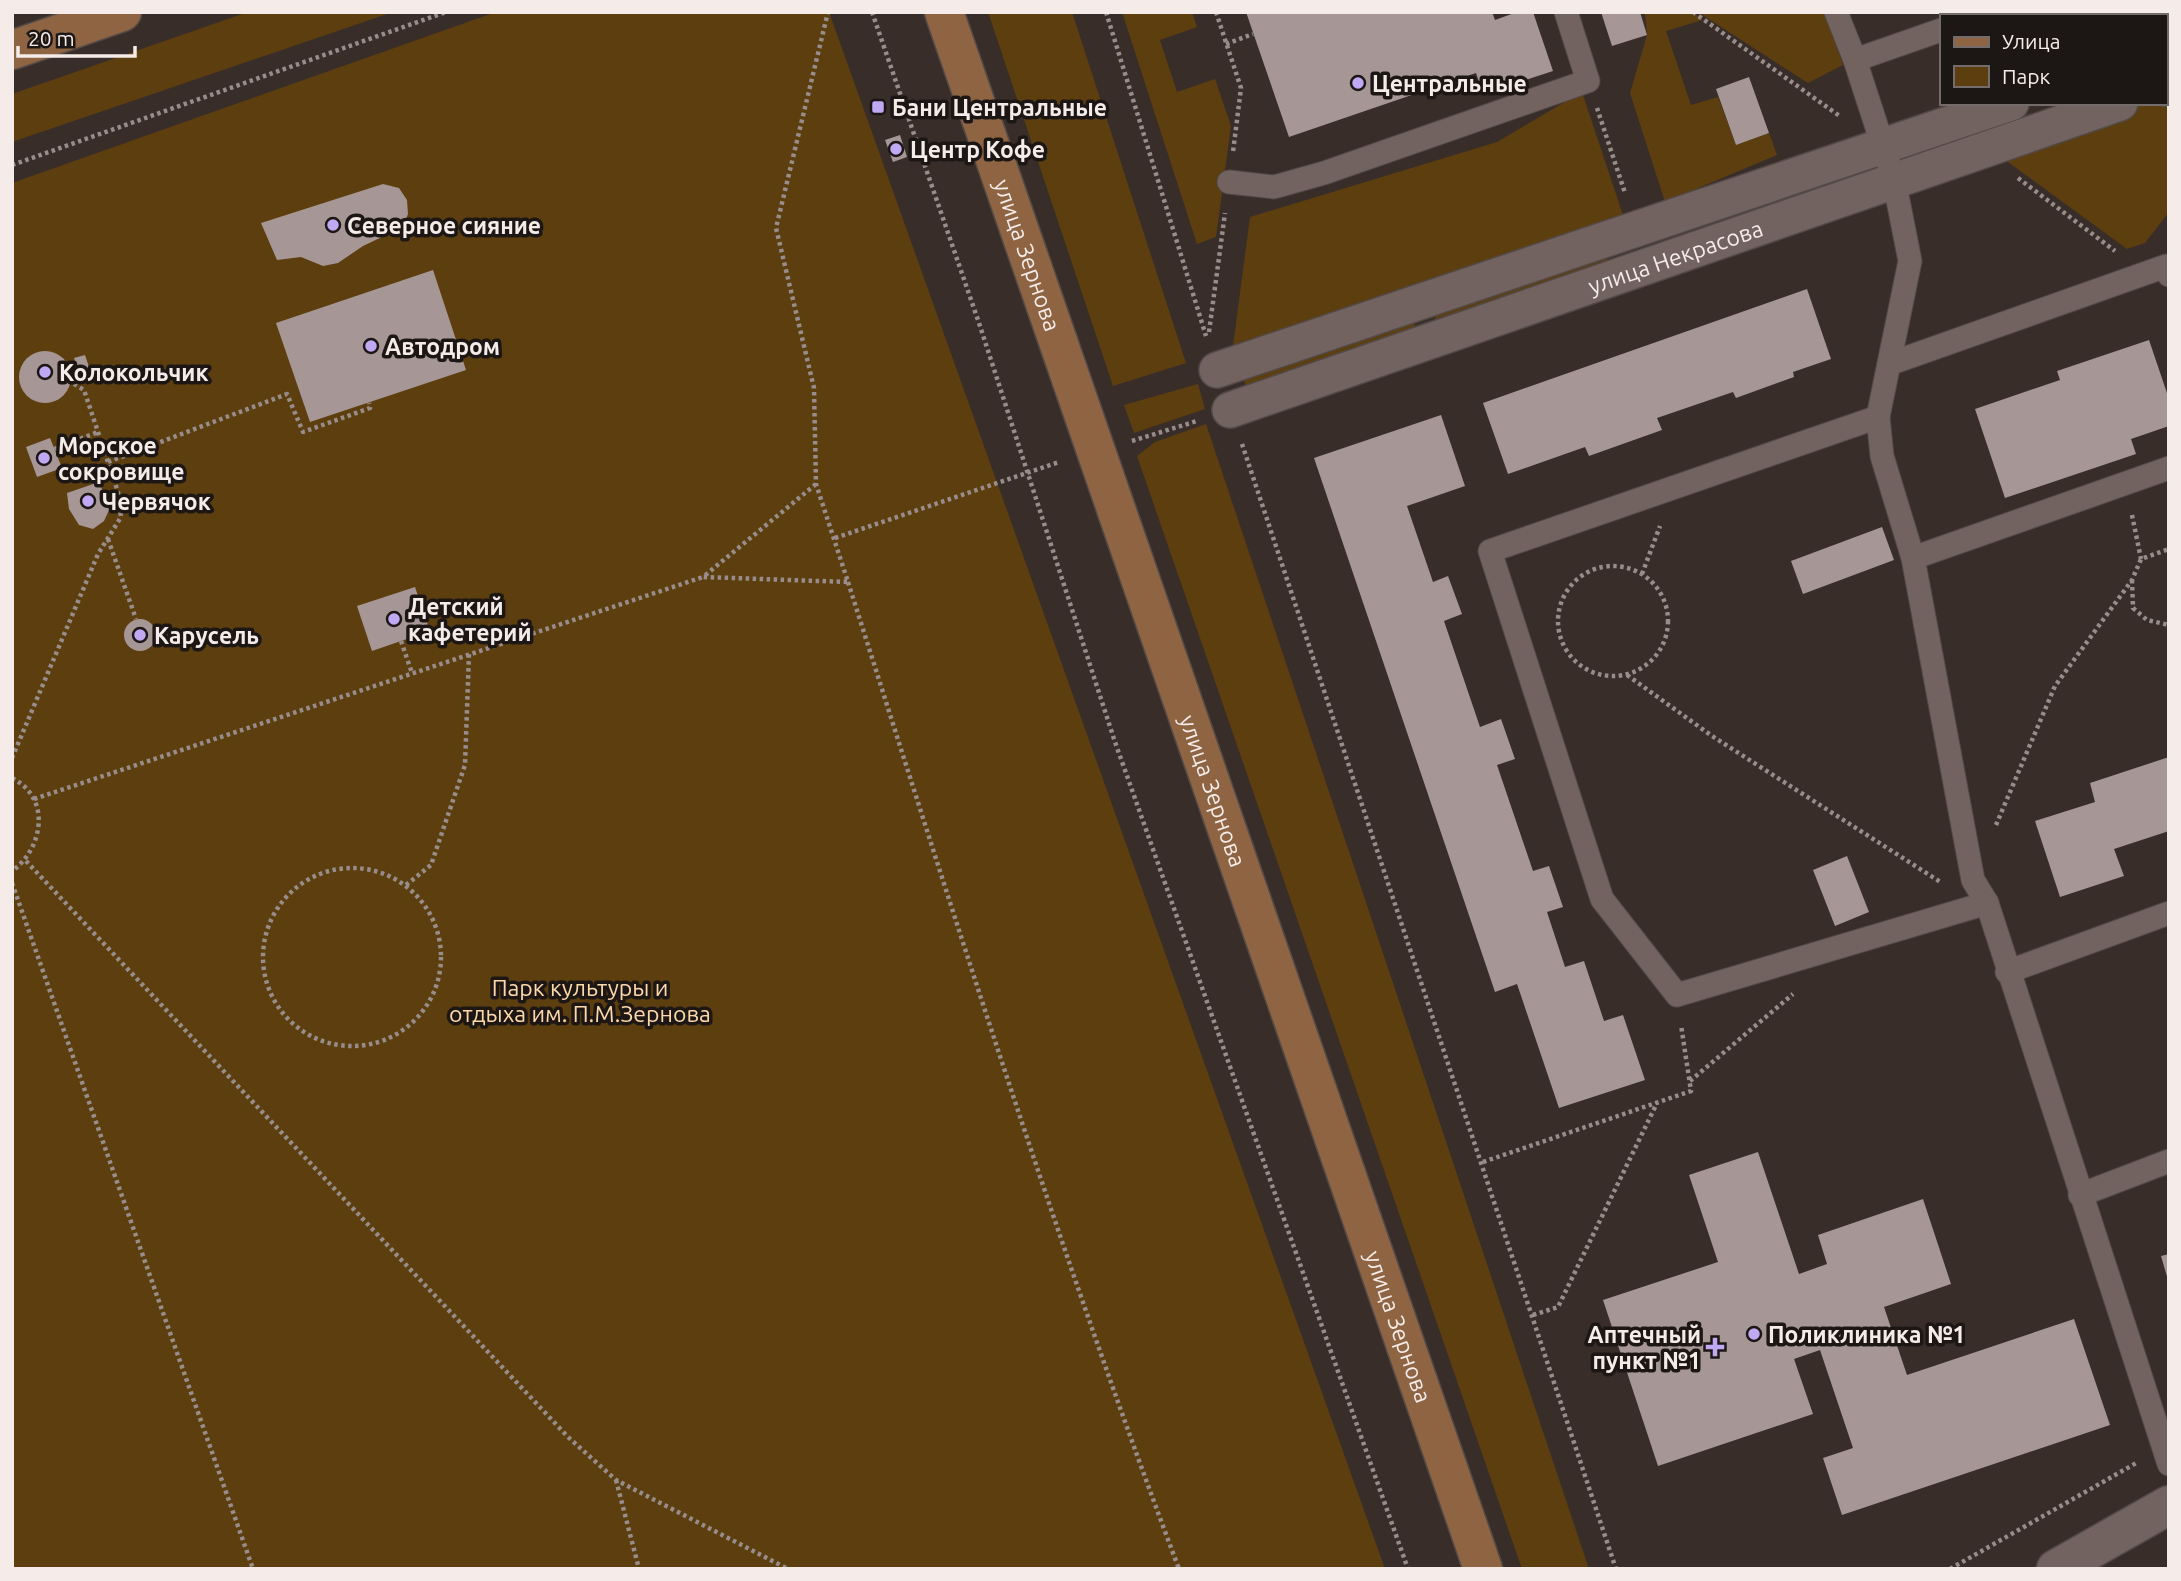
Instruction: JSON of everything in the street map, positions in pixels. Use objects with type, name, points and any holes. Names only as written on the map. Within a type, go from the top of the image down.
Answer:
[{"type":"main road","points":[[12,50],[122,12]]},
{"type":"main road","name":"улица Зернова","points":[[944,12],[1483,1569]]},
{"type":"street","name":"улица Некрасова","points":[[1217,370],[2005,105]]},
{"type":"street","name":"улица Некрасова","points":[[1230,410],[2114,105]]},
{"type":"street","points":[[2056,1569],[2169,1505]]},
{"type":"lane","points":[[1229,182],[1274,187],[1588,81],[1566,12]]},
{"type":"lane","points":[[1836,12],[1855,60],[1894,180],[1910,261],[1878,417],[1882,456],[1913,558],[1973,880],[1987,903],[2007,972],[2166,1456]]},
{"type":"lane","points":[[1855,60],[1940,30]]},
{"type":"lane","points":[[1889,364],[2162,269]]},
{"type":"lane","points":[[1878,417],[1490,551],[1602,899],[1677,995],[1987,903]]},
{"type":"lane","points":[[1913,558],[2169,468]]},
{"type":"lane","points":[[2007,972],[2169,913]]},
{"type":"lane","points":[[2080,1195],[2169,1161]]},
{"type":"path","points":[[12,164],[446,12]]},
{"type":"path","points":[[828,12],[776,228],[814,388],[816,484],[959,931],[1058,1227],[1179,1569]]},
{"type":"path","points":[[873,12],[1027,470],[1119,755],[1408,1569]]},
{"type":"path","points":[[1106,12],[1208,344],[1241,88],[1216,12]]},
{"type":"path","points":[[1693,12],[1883,147]]},
{"type":"path","points":[[1226,44],[1253,34]]},
{"type":"path","points":[[1588,81],[1637,228]]},
{"type":"path","points":[[1981,150],[2162,269]]},
{"type":"path","points":[[12,758],[98,554],[121,517],[118,492],[84,390],[71,382]]},
{"type":"path","points":[[108,462],[287,394],[303,432],[370,408],[369,403]]},
{"type":"path","points":[[1230,410],[1483,1162],[1616,1569]]},
{"type":"path","points":[[54,449],[98,432]]},
{"type":"path","points":[[835,538],[1027,470]]},
{"type":"path","points":[[703,577],[816,484]]},
{"type":"path","points":[[1973,880],[2055,686],[2132,580],[2141,559],[2125,484]]},
{"type":"path","points":[[1642,574],[1675,488]]},
{"type":"path","points":[[106,494],[118,492]]},
{"type":"path","points":[[108,539],[136,619]]},
{"type":"path","points":[[2141,559],[2169,549]]},
{"type":"path","points":[[1609,565],[1631,568],[1642,574],[1650,579],[1663,596],[1670,616],[1667,638],[1657,657],[1639,671],[1616,678],[1593,674],[1574,661],[1561,642],[1558,622],[1561,601],[1572,584],[1588,571],[1609,565]]},
{"type":"path","points":[[34,799],[703,577],[848,582]]},
{"type":"path","points":[[2132,580],[2133,608],[2147,620],[2169,625]]},
{"type":"path","points":[[401,641],[412,673]]},
{"type":"path","points":[[406,886],[431,864],[464,765],[469,654]]},
{"type":"path","points":[[1628,675],[1712,736],[1955,891],[1962,911]]},
{"type":"path","points":[[12,778],[34,799],[40,820],[37,842],[26,861],[12,871]]},
{"type":"path","points":[[26,861],[568,1437],[616,1479],[788,1569]]},
{"type":"path","points":[[343,869],[381,872],[406,886],[426,907],[439,935],[441,955],[433,994],[417,1019],[393,1037],[364,1046],[334,1045],[306,1034],[283,1014],[268,989],[262,960],[265,941],[278,905],[299,885],[324,872],[343,869]]},
{"type":"path","points":[[12,883],[253,1569]]},
{"type":"path","points":[[1689,1081],[1783,1004],[1839,947]]},
{"type":"path","points":[[1483,1162],[1691,1091],[1677,995]]},
{"type":"path","points":[[1533,1315],[1558,1307],[1657,1103]]},
{"type":"path","points":[[1950,1569],[2166,1456]]},
{"type":"path","points":[[616,1479],[639,1569]]},
{"type":"green space","points":[[248,12],[393,12],[12,142],[12,94]]},
{"type":"green space","name":"Парк культуры и отдыха им. П.М.Зернова","points":[[496,12],[829,12],[1385,1569],[12,1569],[12,183]]},
{"type":"green space","points":[[988,12],[1072,12],[1186,363],[1113,386]]},
{"type":"green space","points":[[1122,12],[1192,12],[1197,27],[1160,40],[1177,92],[1215,79],[1231,126],[1216,237],[1197,244]]},
{"type":"green space","points":[[1645,12],[1693,12],[1703,20],[1666,31],[1691,105],[1718,97],[1736,145],[1769,133],[1777,155],[1665,202],[1630,93],[1647,35]]},
{"type":"green space","points":[[1698,12],[1824,12],[1843,65],[1808,83]]},
{"type":"green space","points":[[1582,92],[1623,215],[1233,346],[1250,217],[1497,142]]},
{"type":"green space","points":[[2169,96],[2169,212],[2145,243],[2127,249],[1997,154],[2141,105],[2167,105]]},
{"type":"green space","points":[[1603,246],[1611,270],[1439,330],[1431,304]]},
{"type":"green space","points":[[1410,310],[1419,337],[1249,397],[1240,367]]},
{"type":"green space","points":[[1198,384],[1205,409],[1134,433],[1124,405]]},
{"type":"green space","points":[[1206,424],[1589,1569],[1522,1569],[1137,456],[1155,442]]},
{"type":"building","name":"Центральные","points":[[1246,12],[1492,12],[1495,20],[1517,12],[1533,12],[1553,71],[1483,94],[1476,73],[1289,137]]},
{"type":"building","points":[[1601,12],[1640,12],[1647,35],[1612,46]]},
{"type":"building","points":[[1749,77],[1769,133],[1736,145],[1716,89]]},
{"type":"building","name":"Центр Кофе","points":[[900,135],[907,157],[893,162],[885,140]]},
{"type":"building","name":"Северное сияние","points":[[383,184],[399,188],[407,200],[408,214],[403,227],[363,246],[338,263],[323,266],[301,257],[277,260],[261,223]]},
{"type":"building","name":"Автодром","points":[[433,270],[466,370],[310,422],[276,323]]},
{"type":"building","points":[[1807,289],[1831,359],[1793,372],[1794,377],[1736,398],[1733,392],[1657,418],[1662,430],[1589,456],[1585,447],[1508,474],[1483,403]]},
{"type":"building","points":[[2149,340],[2169,399],[2169,426],[2131,439],[2136,454],[2005,498],[1975,409],[2060,380],[2057,371]]},
{"type":"building","name":"Колокольчик","points":[[45,351],[55,353],[63,359],[69,367],[69,387],[63,395],[55,401],[45,403],[35,401],[27,395],[21,387],[19,377],[21,367],[27,359],[35,353]]},
{"type":"building","points":[[85,355],[90,370],[79,373],[74,358]]},
{"type":"building","points":[[1441,415],[1465,486],[1407,506],[1433,582],[1448,576],[1462,614],[1444,621],[1480,727],[1501,719],[1515,759],[1497,765],[1533,871],[1549,866],[1563,907],[1547,912],[1565,967],[1584,961],[1604,1021],[1623,1015],[1645,1080],[1559,1108],[1517,984],[1495,992],[1314,458]]},
{"type":"building","name":"Морское сокровище","points":[[50,438],[62,468],[37,477],[26,447]]},
{"type":"building","name":"Червячок","points":[[99,482],[110,508],[104,521],[93,529],[79,525],[69,509],[67,493]]},
{"type":"building","points":[[1882,527],[1894,560],[1803,594],[1791,561]]},
{"type":"building","name":"Детский кафетерий","points":[[415,587],[430,631],[372,651],[357,606]]},
{"type":"building","name":"Карусель","points":[[140,619],[151,624],[156,635],[151,646],[140,651],[129,646],[124,635],[129,624]]},
{"type":"building","points":[[2169,757],[2169,831],[2114,849],[2124,876],[2060,897],[2035,821],[2095,802],[2090,783]]},
{"type":"building","points":[[1847,856],[1869,912],[1835,926],[1813,870]]},
{"type":"building","name":"Поликлиника №1","points":[[1758,1152],[1799,1274],[1827,1264],[1818,1235],[1923,1199],[1951,1284],[1884,1307],[1907,1375],[2074,1319],[2110,1425],[1842,1515],[1823,1458],[1853,1448],[1820,1350],[1794,1359],[1813,1414],[1658,1466],[1603,1300],[1718,1262],[1689,1175]]},
{"type":"building","points":[[2169,1254],[2169,1280],[2168,1280],[2161,1256]]},
{"type":"place","name":"Центральные","points":[[1358,83]]},
{"type":"place","name":"Бани Центральные","points":[[878,107]]},
{"type":"place","name":"Центр Кофе","points":[[896,149]]},
{"type":"place","name":"Северное сияние","points":[[333,225]]},
{"type":"place","name":"Автодром","points":[[371,346]]},
{"type":"place","name":"Колокольчик","points":[[45,372]]},
{"type":"place","name":"Морское сокровище","points":[[44,458]]},
{"type":"place","name":"Червячок","points":[[88,501]]},
{"type":"place","name":"Детский кафетерий","points":[[394,619]]},
{"type":"place","name":"Карусель","points":[[140,635]]},
{"type":"place","name":"Поликлиника №1","points":[[1754,1334]]},
{"type":"place","name":"Аптечный пункт №1","points":[[1715,1347]]}]
